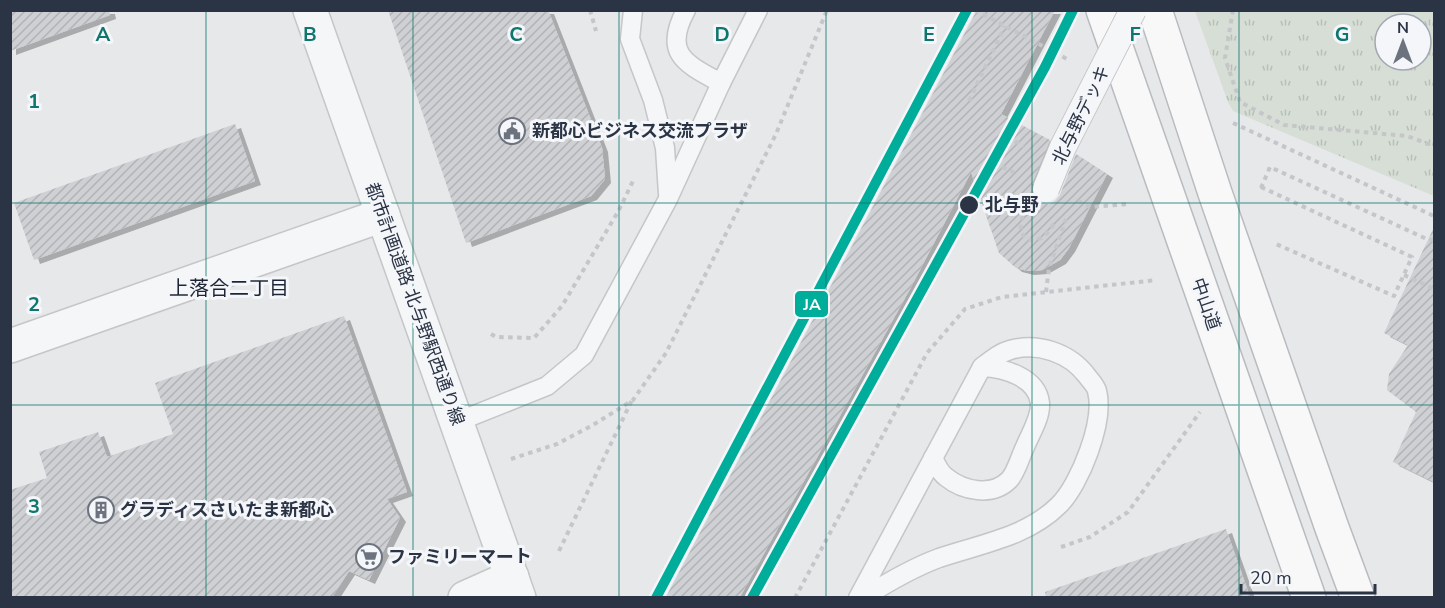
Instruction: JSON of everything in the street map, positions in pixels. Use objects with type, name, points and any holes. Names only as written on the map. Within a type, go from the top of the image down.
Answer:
[{"type":"highway","name":"中山道","points":[[1103,10],[1309,597]]},
{"type":"highway","points":[[1155,10],[1215,193],[1358,597]]},
{"type":"street","name":"都市計画道路 北与野駅西通り線","points":[[310,10],[516,587]]},
{"type":"street","name":"北与野デッキ","points":[[1046,189],[1063,147],[1133,10]]},
{"type":"street","points":[[10,346],[383,215]]},
{"type":"street","points":[[465,597],[516,587]]},
{"type":"lane","points":[[633,10],[630,39],[653,100],[665,148],[668,199]]},
{"type":"lane","points":[[686,10],[678,25],[676,36],[678,51],[690,66],[721,83]]},
{"type":"lane","points":[[457,422],[547,386],[584,356],[668,199],[721,83],[758,10]]},
{"type":"lane","points":[[1040,348],[1060,353],[1080,367],[1097,390],[1098,415],[1094,438],[1080,474],[1060,504],[1030,526],[998,540],[939,558],[903,573],[860,597],[982,366],[1011,350],[1040,348]]},
{"type":"lane","points":[[933,458],[945,476],[969,490],[995,490],[1010,479],[1038,417],[1040,403],[1032,386],[1020,377],[999,368],[982,366]]},
{"type":"path","points":[[590,10],[597,33]]},
{"type":"path","points":[[559,551],[632,400],[666,352],[776,134],[826,10]]},
{"type":"path","points":[[975,10],[1068,59]]},
{"type":"path","points":[[1233,10],[1225,47],[1226,75],[1240,102],[1284,125],[1407,136],[1434,146]]},
{"type":"path","points":[[969,101],[1005,26]]},
{"type":"path","points":[[1230,122],[1434,216]]},
{"type":"path","points":[[986,159],[1023,177]]},
{"type":"path","points":[[1272,242],[1394,297],[1412,257],[1260,188],[1270,167],[1429,240],[1434,240]]},
{"type":"path","points":[[491,334],[496,337],[534,338],[562,306],[619,210],[633,179]]},
{"type":"path","points":[[1090,207],[1135,203]]},
{"type":"path","points":[[1046,292],[1049,268],[1062,230]]},
{"type":"path","points":[[1404,275],[1434,289]]},
{"type":"path","points":[[502,462],[557,444],[593,425],[632,400]]},
{"type":"green space","points":[[1195,11],[1434,11],[1434,196],[1233,111]]},
{"type":"building","points":[[10,10],[109,10],[110,15],[10,51]]},
{"type":"building","points":[[388,10],[548,10],[602,148],[605,179],[591,196],[466,243]]},
{"type":"building","points":[[977,10],[1055,10],[1001,114],[1050,140],[1032,184],[1031,192],[1040,203],[1049,204],[1060,195],[1076,154],[1107,174],[1069,248],[1060,260],[1042,270],[1028,271],[1016,268],[999,253],[971,172],[911,287],[740,597],[666,597]]},
{"type":"building","points":[[235,124],[255,181],[34,260],[14,203]]},
{"type":"building","points":[[1434,227],[1434,482],[1393,462],[1416,412],[1387,390],[1389,374],[1408,345],[1384,333]]},
{"type":"building","points":[[344,316],[407,492],[387,499],[400,518],[369,580],[349,571],[332,597],[10,597],[10,490],[47,478],[39,452],[98,432],[107,457],[173,434],[155,383]]},
{"type":"building","points":[[1226,529],[1250,597],[1046,597],[1045,592]]},
{"type":"transit line","name":"JA","points":[[656,598],[967,10]]},
{"type":"transit line","name":"JA","points":[[752,598],[1045,67],[1073,10]]},
{"type":"place","name":"新都心ビジネス交流プラザ","points":[[512,131]]},
{"type":"place","name":"北与野","points":[[969,205]]},
{"type":"place","name":"グラディスさいたま新都心","points":[[101,510]]},
{"type":"place","name":"ファミリーマート","points":[[369,557]]},
{"type":"district","name":"上落合二丁目","points":[[229,288]]}]
